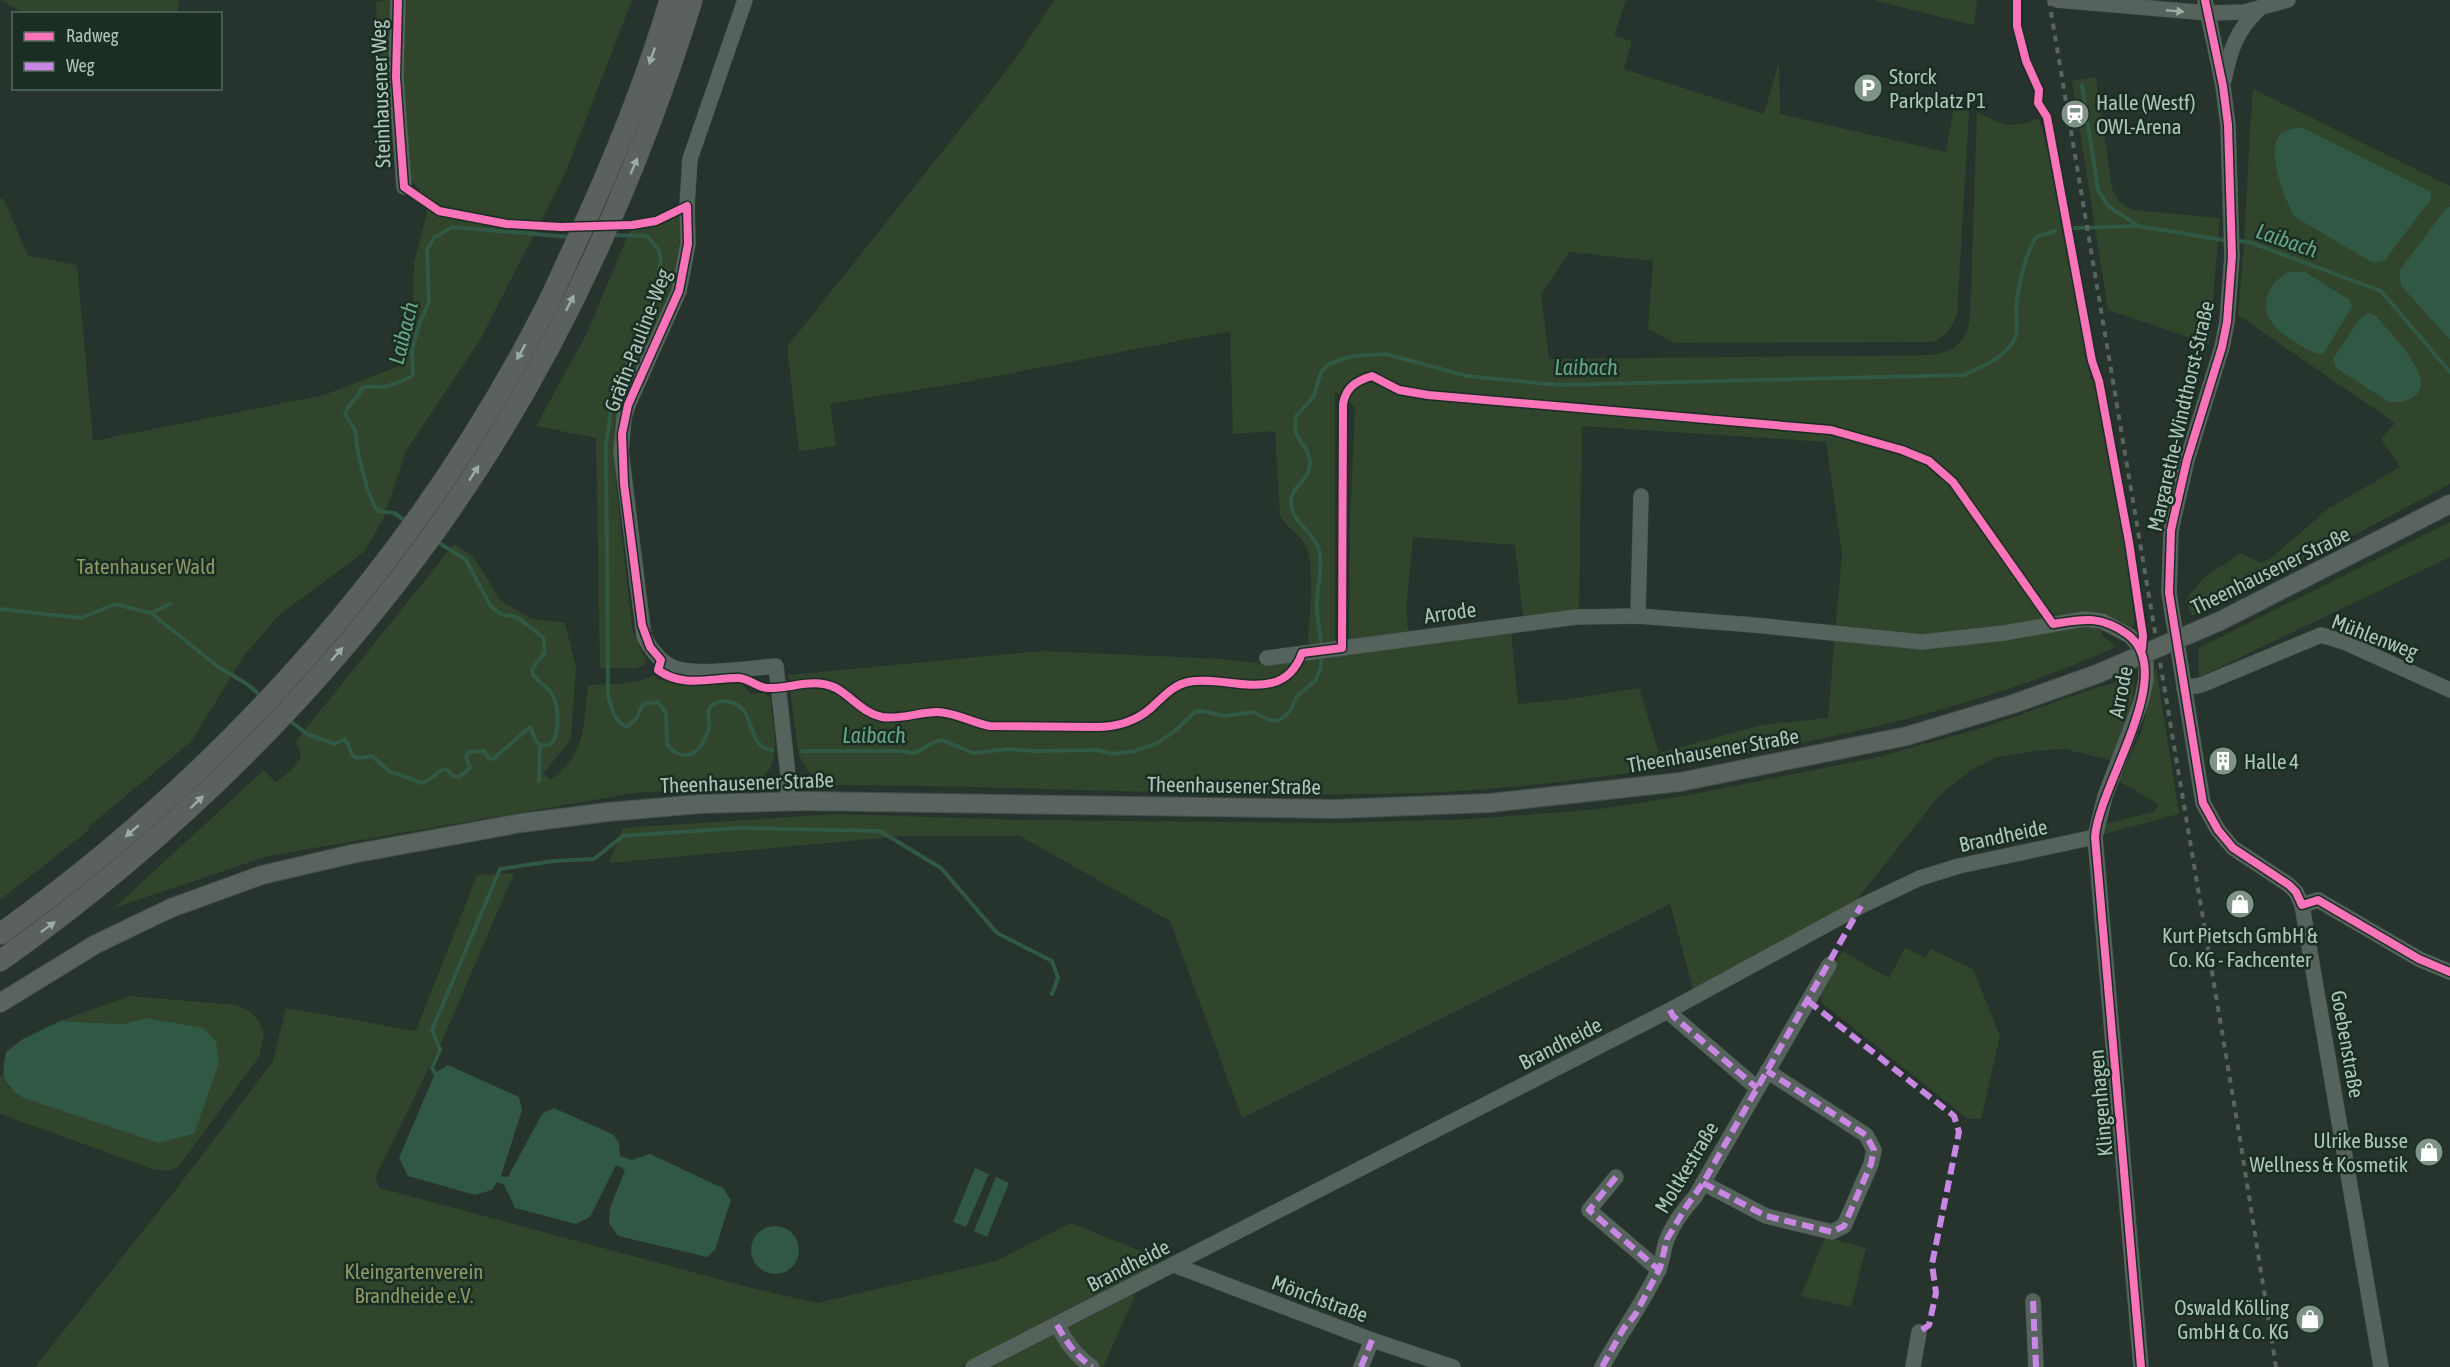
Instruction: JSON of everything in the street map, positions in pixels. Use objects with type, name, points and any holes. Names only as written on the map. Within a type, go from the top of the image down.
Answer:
[{"type":"highway","points":[[0,934],[107,853],[175,793],[251,718],[344,614],[424,508],[506,380],[544,310],[586,222],[631,113],[670,0]]},
{"type":"highway","points":[[0,962],[54,923],[126,865],[184,815],[267,733],[356,632],[442,522],[498,436],[556,332],[601,243],[663,90],[692,0]]},
{"type":"main road","name":"Theenhausener Straße","points":[[0,1003],[96,944],[171,908],[262,875],[352,854],[521,823],[690,805],[788,802],[968,802],[1335,809],[1490,803],[1680,782],[1907,736],[2013,704],[2097,674],[2220,621],[2450,504]]},
{"type":"street","name":"Steinhausener Weg","points":[[398,0],[396,77],[404,187]]},
{"type":"street","name":"Gräfin-Pauline-Weg","points":[[745,0],[690,159],[687,195],[688,244],[685,270],[679,291],[627,405],[621,451],[644,637],[661,660],[678,669],[714,671],[776,666],[788,775],[788,802]]},
{"type":"street","points":[[2057,0],[2108,1],[2137,8],[2206,7],[2258,10],[2288,0]]},
{"type":"street","name":"Margarethe-Windthorst-Straße","points":[[2206,7],[2223,86],[2228,125],[2232,256],[2228,312],[2222,348],[2187,460],[2171,530],[2169,593],[2203,803],[2218,830],[2233,848],[2289,885],[2296,892],[2302,905]]},
{"type":"street","points":[[2223,86],[2229,57],[2240,28],[2258,10]]},
{"type":"street","points":[[1638,616],[1641,496]]},
{"type":"street","name":"Arrode","points":[[1267,658],[1576,617],[1638,616],[1922,642],[2004,633],[2084,619],[2102,621],[2130,636],[2142,649],[2146,664],[2146,680],[2141,702],[2105,796],[2095,837]]},
{"type":"street","name":"Mühlenweg","points":[[2184,688],[2201,685],[2321,635],[2344,642],[2450,690]]},
{"type":"street","name":"Brandheide","points":[[973,1367],[1670,1010],[1861,906],[1920,878],[1959,866],[2095,837]]},
{"type":"street","name":"Klingenhagen","points":[[2095,837],[2141,1367]]},
{"type":"street","points":[[2302,905],[2318,900],[2419,959],[2450,972]]},
{"type":"street","name":"Goebenstraße","points":[[2302,905],[2381,1367]]},
{"type":"street","name":"Moltkestraße","points":[[1602,1367],[1624,1328],[1635,1315],[1659,1270],[1667,1239],[1686,1207],[1695,1197],[1828,965]]},
{"type":"street","points":[[1670,1010],[1673,1016],[1757,1088]]},
{"type":"street","points":[[1703,1183],[1766,1216],[1832,1232],[1844,1226],[1871,1164],[1874,1150],[1866,1135],[1767,1071]]},
{"type":"street","points":[[1616,1177],[1588,1210],[1659,1270]]},
{"type":"street","name":"Mönchstraße","points":[[1174,1265],[1372,1340],[1453,1367]]},
{"type":"street","points":[[2033,1301],[2036,1367]]},
{"type":"street","points":[[1057,1325],[1068,1346],[1080,1359],[1092,1367]]},
{"type":"street","points":[[1913,1367],[1919,1332]]},
{"type":"street","points":[[1361,1367],[1372,1340]]},
{"type":"green space","points":[[0,0],[179,0],[178,12],[22,12]]},
{"type":"green space","name":"Tatenhauser Wald","points":[[389,0],[632,0],[564,176],[481,338],[406,451],[383,520],[364,552],[279,615],[243,657],[191,742],[89,826],[88,831],[0,900],[0,199],[4,199],[28,256],[77,265],[93,441],[324,395],[402,365],[413,307],[414,263],[427,213],[424,197],[408,176],[404,144],[381,144],[376,2]]},
{"type":"green space","points":[[1054,0],[1626,0],[1614,36],[1632,41],[1624,69],[1764,114],[1779,62],[1780,114],[1946,152],[1954,107],[1969,111],[1957,315],[1948,332],[1938,340],[1933,342],[1675,343],[1648,329],[1653,261],[1570,252],[1541,294],[1549,359],[1933,355],[1948,351],[1963,339],[1970,318],[1977,113],[2010,125],[2039,119],[2047,147],[2091,380],[2096,381],[2126,544],[2135,624],[2130,628],[2109,619],[2101,634],[2116,647],[2029,682],[1939,710],[1848,733],[1756,752],[1561,782],[1399,794],[1211,793],[825,785],[808,771],[799,756],[788,675],[1041,651],[1224,659],[1272,665],[1511,630],[1518,704],[1578,698],[1639,688],[1659,753],[1761,725],[1828,718],[1842,553],[1826,442],[1582,426],[1579,613],[1523,617],[1515,545],[1413,537],[1406,609],[1409,635],[1349,643],[1350,525],[1355,407],[1335,391],[1335,642],[1308,644],[1311,581],[1309,556],[1304,542],[1280,515],[1275,431],[1233,434],[1230,331],[966,382],[830,404],[836,446],[799,451],[787,347],[1011,65]]},
{"type":"green space","points":[[1873,0],[1977,0],[1974,25],[1968,24]]},
{"type":"green space","points":[[2096,77],[2115,196],[2134,210],[2220,218],[2209,344],[2108,310],[2072,81]]},
{"type":"green space","points":[[2253,89],[2450,186],[2450,207],[2447,207],[2401,286],[2450,340],[2450,484],[2285,572],[2192,616],[2185,601],[2202,579],[2241,553],[2260,563],[2270,559],[2329,508],[2400,467],[2381,439],[2395,423],[2238,315]]},
{"type":"green space","points":[[674,217],[680,218],[679,267],[666,307],[621,400],[614,428],[616,484],[632,626],[635,638],[646,659],[644,665],[636,668],[600,668],[596,438],[536,426],[587,333],[630,230],[652,227]]},
{"type":"green space","points":[[2450,522],[2450,557],[2199,677],[2199,648]]},
{"type":"green space","points":[[454,544],[473,556],[501,601],[530,618],[565,623],[576,667],[571,739],[544,773],[550,780],[571,760],[577,749],[584,726],[588,685],[631,682],[655,675],[657,679],[693,686],[741,683],[751,694],[765,693],[770,698],[775,737],[773,760],[768,770],[760,779],[747,786],[634,793],[268,856],[114,908],[264,770],[276,783],[293,768],[301,757],[295,742]]},
{"type":"green space","points":[[2156,667],[2179,814],[2104,834],[2105,824],[2153,812],[2159,805],[2119,781],[2142,730]]},
{"type":"green space","points":[[2134,678],[2133,701],[2111,760],[2064,749],[2032,751],[1995,758],[1970,771],[1939,796],[1855,902],[1694,992],[1670,904],[1242,1118],[1170,921],[1020,836],[904,836],[609,863],[623,828],[836,814],[1029,820],[1334,823],[1471,819],[1600,809],[1689,795],[1878,757],[1985,727],[2098,687]]},
{"type":"green space","name":"Kleingartenverein Brandheide e.V.","points":[[514,873],[444,1037],[375,1178],[380,1188],[752,1288],[817,1303],[996,1261],[1071,1223],[1148,1254],[1155,1268],[959,1367],[35,1367],[177,1188],[273,1061],[286,1008],[416,1031],[477,875]]},
{"type":"green space","points":[[1905,948],[1926,958],[1931,949],[1973,969],[2000,1036],[1981,1119],[1968,1119],[1822,1003],[1820,991],[1842,951],[1889,978]]},
{"type":"green space","points":[[130,996],[236,1005],[249,1011],[259,1021],[264,1034],[259,1057],[179,1166],[168,1171],[153,1169],[0,1114],[0,1077],[2,1073],[8,1086],[23,1098],[158,1143],[194,1134],[147,1018],[123,1024],[60,1021]]},
{"type":"green space","points":[[1825,1237],[1866,1248],[1851,1307],[1801,1296]]},
{"type":"green space","points":[[1137,1291],[1103,1367],[984,1367]]},
{"type":"shaded area","points":[[2301,127],[2431,192],[2431,199],[2385,260],[2373,263],[2295,217],[2278,177],[2275,154],[2279,136],[2286,131]]},
{"type":"shaded area","points":[[2447,207],[2450,207],[2450,340],[2401,286],[2399,271]]},
{"type":"shaded area","points":[[2288,272],[2305,272],[2350,300],[2352,307],[2324,353],[2310,351],[2283,334],[2271,322],[2267,314],[2269,291]]},
{"type":"shaded area","points":[[2368,313],[2376,316],[2416,366],[2421,387],[2416,395],[2409,399],[2389,402],[2336,368],[2333,359],[2359,320]]},
{"type":"shaded area","points":[[147,1018],[203,1028],[216,1041],[219,1063],[194,1134],[158,1143],[23,1098],[7,1083],[4,1073],[6,1052],[23,1039],[60,1021],[123,1024]]},
{"type":"shaded area","points":[[448,1065],[519,1097],[522,1110],[501,1176],[508,1177],[542,1114],[554,1108],[614,1135],[619,1143],[620,1156],[631,1160],[650,1154],[723,1188],[731,1200],[715,1250],[707,1257],[618,1236],[609,1223],[610,1208],[625,1170],[616,1165],[590,1217],[576,1224],[515,1208],[504,1185],[497,1182],[492,1190],[475,1195],[408,1176],[399,1158],[435,1073]]},
{"type":"shaded area","points":[[975,1168],[989,1174],[966,1227],[953,1222]]},
{"type":"shaded area","points":[[996,1177],[1009,1183],[987,1237],[974,1231]]},
{"type":"shaded area","points":[[770,1226],[780,1226],[792,1233],[799,1245],[799,1255],[792,1267],[780,1274],[770,1274],[755,1263],[751,1255],[751,1245],[762,1230]]},
{"type":"waterway","points":[[2082,85],[2098,190],[2108,206],[2137,225]]},
{"type":"waterway","name":"Laibach","points":[[2074,228],[2137,226],[2229,241]]},
{"type":"waterway","name":"Laibach","points":[[407,522],[394,513],[379,511],[375,508],[358,453],[355,430],[345,414],[362,388],[388,386],[413,375],[412,350],[429,302],[427,250],[434,238],[452,227],[570,237]]},
{"type":"waterway","name":"Laibach","points":[[1321,641],[1317,605],[1319,550],[1313,538],[1295,515],[1291,503],[1294,492],[1307,474],[1310,462],[1309,455],[1296,432],[1296,416],[1314,396],[1321,372],[1329,364],[1352,356],[1386,354],[1467,376],[1558,385],[1964,375],[1996,359],[2011,345],[2016,334],[2016,306],[2029,252],[2036,237],[2055,231]]},
{"type":"waterway","name":"Laibach","points":[[611,235],[647,236],[658,249],[661,259],[654,300],[631,358],[615,383],[606,445],[608,695],[610,705],[616,718],[627,727],[636,719],[643,704],[658,702],[666,713],[667,744],[671,749],[684,755],[695,752],[704,741],[709,728],[709,709],[719,702],[730,702],[738,705],[744,711],[758,742],[772,750]]},
{"type":"waterway","name":"Laibach","points":[[2236,241],[2249,242],[2381,291],[2450,372]]},
{"type":"waterway","name":"Laibach","points":[[289,720],[307,734],[335,744],[345,739],[355,757],[372,756],[389,771],[422,783],[446,769],[459,777],[470,768],[466,757],[469,752],[484,751],[489,758],[493,759],[530,727],[539,744],[546,746],[551,744],[556,732],[558,716],[556,704],[549,690],[533,675],[532,669],[545,652],[543,637],[517,617],[503,615],[491,607],[466,560],[436,541]]},
{"type":"waterway","name":"Laibach","points":[[0,609],[81,618],[115,604],[151,613],[217,666],[247,684],[261,696]]},
{"type":"waterway","points":[[151,613],[170,604]]},
{"type":"waterway","name":"Laibach","points":[[802,751],[912,753],[942,740],[973,753],[1009,749],[1098,750],[1112,754],[1135,751],[1158,743],[1195,712],[1225,716],[1253,712],[1276,721],[1290,711],[1297,696],[1315,681],[1321,668],[1321,658]]},
{"type":"waterway","points":[[539,781],[540,744]]},
{"type":"waterway","points":[[435,1073],[432,1068],[440,1050],[432,1030],[500,869],[554,861],[594,859],[623,836],[737,828],[880,831],[941,868],[997,933],[1052,961],[1058,978],[1052,994]]},
{"type":"railway","points":[[2049,0],[2240,1139],[2276,1367]]},
{"type":"marked path","points":[[1602,1367],[1624,1328],[1635,1315],[1660,1268],[1667,1239],[1703,1183],[1861,906]]},
{"type":"marked path","points":[[1808,1001],[1954,1116],[1959,1132],[1932,1264],[1936,1293],[1929,1325],[1919,1332]]},
{"type":"marked path","points":[[1670,1010],[1673,1016],[1757,1088]]},
{"type":"marked path","points":[[1703,1183],[1766,1216],[1832,1232],[1844,1226],[1871,1164],[1874,1150],[1866,1135],[1767,1071]]},
{"type":"marked path","points":[[1616,1177],[1589,1210],[1659,1270]]},
{"type":"marked path","points":[[2033,1301],[2036,1367]]},
{"type":"marked path","points":[[1057,1325],[1072,1348],[1092,1367]]},
{"type":"marked path","points":[[1361,1367],[1372,1340]]},
{"type":"cycle path","points":[[398,0],[396,77],[404,187],[439,211],[507,224],[561,227],[632,225],[656,221],[687,206],[688,244],[679,291],[628,405],[622,434],[624,484],[642,625],[650,647],[661,660],[658,670],[667,676],[697,681],[742,678],[768,688],[810,683],[827,685],[836,688],[869,712],[882,717],[937,712],[990,726],[1096,727],[1118,725],[1132,720],[1145,713],[1173,689],[1188,682],[1252,685],[1268,684],[1282,679],[1293,669],[1302,653],[1342,648],[1343,404],[1349,389],[1361,380],[1372,376],[1399,390],[1428,395],[1831,430],[1902,450],[1929,461],[1953,482],[2053,624],[2082,620],[2100,621],[2127,634],[2141,651],[2145,674],[2141,701],[2109,788],[2095,837],[2141,1367]]},
{"type":"cycle path","points":[[2017,0],[2017,26],[2026,61],[2039,90],[2038,103],[2047,117],[2092,361],[2099,381],[2129,542],[2143,636],[2142,649]]},
{"type":"cycle path","points":[[2205,0],[2223,86],[2228,125],[2232,256],[2227,322],[2222,347],[2187,460],[2171,530],[2169,593],[2203,803],[2218,830],[2233,848],[2289,885],[2296,892],[2302,905],[2318,900],[2419,959],[2450,972]]},
{"type":"place","name":"Storck Parkplatz P1","points":[[1868,88]]},
{"type":"place","name":"Halle (Westf) OWL-Arena","points":[[2075,114]]},
{"type":"place","name":"Halle 4","points":[[2223,761]]},
{"type":"place","name":"Kurt Pietsch GmbH & Co. KG - Fachcenter","points":[[2240,904]]},
{"type":"place","name":"Ulrike Busse Wellness & Kosmetik","points":[[2429,1152]]},
{"type":"place","name":"Oswald Kölling GmbH & Co. KG","points":[[2310,1319]]}]
